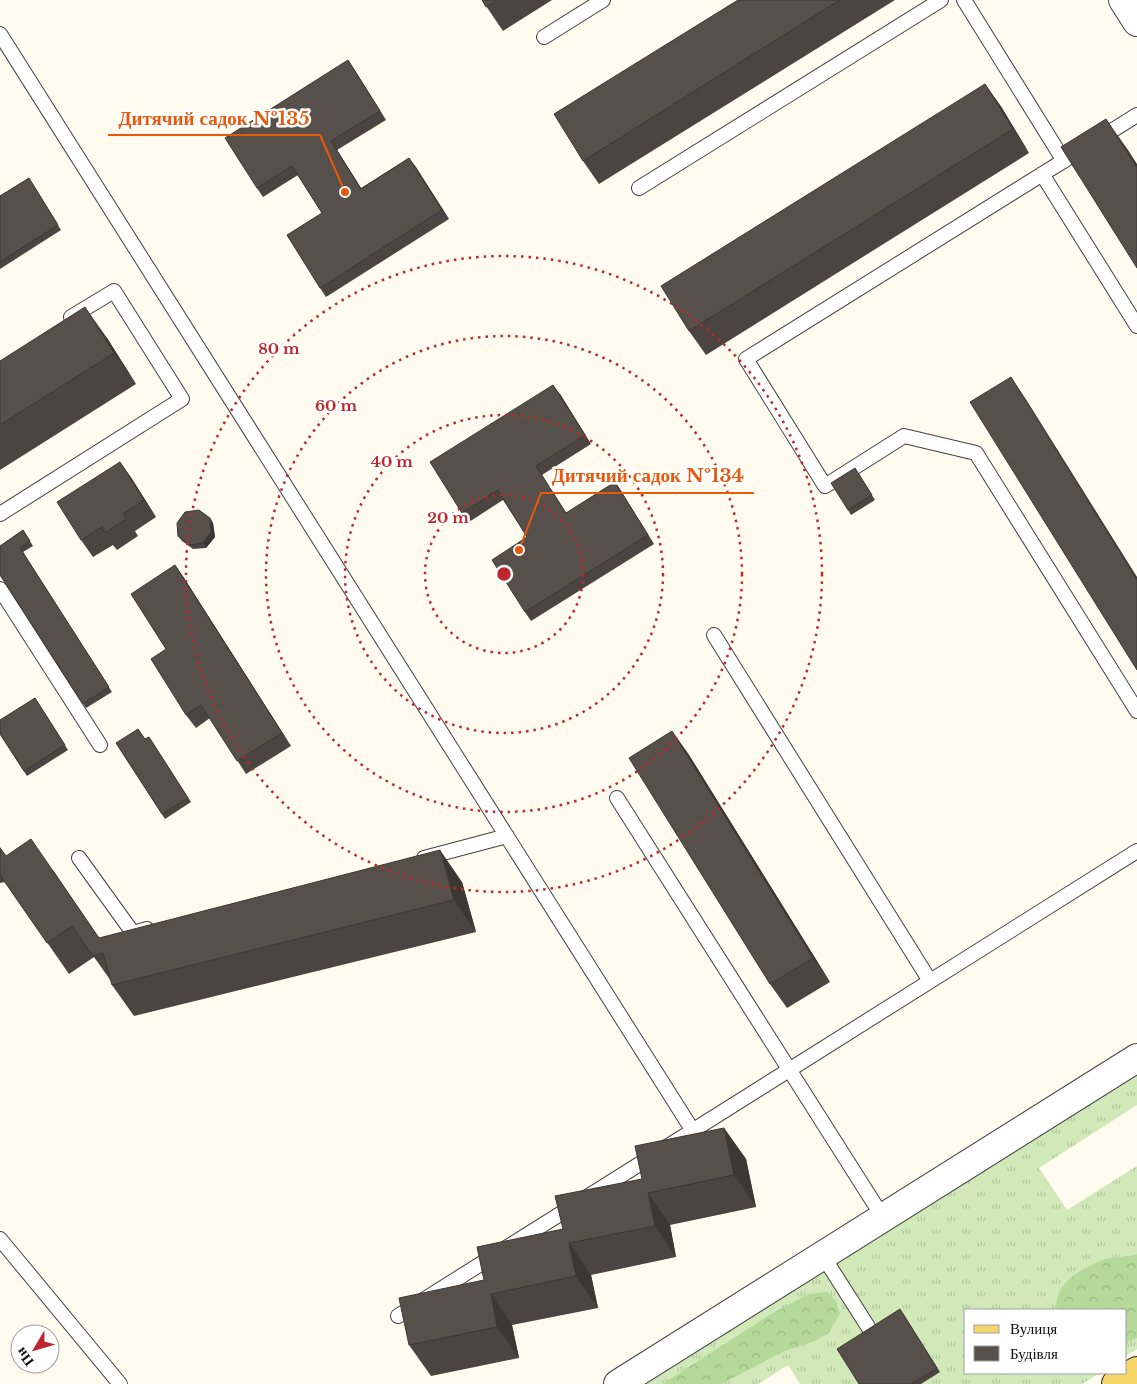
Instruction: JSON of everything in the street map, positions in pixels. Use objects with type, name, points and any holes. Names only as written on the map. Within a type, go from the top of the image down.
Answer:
[{"type":"main road","points":[[1116,1384],[1137,1371]]},
{"type":"street","points":[[1123,0],[1137,22]]},
{"type":"street","points":[[618,1384],[884,1219],[1137,1058]]},
{"type":"lane","points":[[544,37],[603,0]]},
{"type":"lane","points":[[639,188],[941,0]]},
{"type":"lane","points":[[964,0],[1064,161]]},
{"type":"lane","points":[[0,34],[693,1131]]},
{"type":"lane","points":[[1137,115],[746,359],[825,486],[904,436],[976,453],[1137,711]]},
{"type":"lane","points":[[1042,174],[1137,326]]},
{"type":"lane","points":[[0,514],[182,399],[114,290],[57,326]]},
{"type":"lane","points":[[0,589],[100,745]]},
{"type":"lane","points":[[714,635],[930,981]]},
{"type":"lane","points":[[618,798],[884,1219]]},
{"type":"lane","points":[[411,861],[507,836]]},
{"type":"lane","points":[[398,1316],[930,981],[1135,856]]},
{"type":"lane","points":[[79,858],[133,932],[161,925]]},
{"type":"lane","points":[[0,1239],[120,1384]]},
{"type":"lane","points":[[823,1256],[872,1333]]},
{"type":"green space","points":[[1137,1074],[1137,1105],[1039,1168],[1067,1210],[1137,1166],[1137,1254],[1106,1259],[1080,1271],[1065,1284],[1060,1292],[1057,1309],[964,1309],[964,1374],[1098,1374],[1082,1384],[800,1384],[788,1365],[758,1384],[722,1384],[783,1352],[810,1343],[769,1315],[662,1384],[645,1384]]},
{"type":"green space","points":[[1137,1254],[1137,1338],[1127,1343],[1127,1309],[1057,1309],[1059,1292],[1071,1277],[1097,1262],[1114,1257]]},
{"type":"green space","points":[[827,1292],[836,1301],[840,1314],[828,1334],[810,1343],[783,1352],[722,1384],[662,1384],[769,1315],[809,1294]]},
{"type":"green space","points":[[1137,1338],[1137,1349],[1127,1355],[1127,1343]]},
{"type":"building","points":[[482,0],[497,0],[486,7]]},
{"type":"building","points":[[738,0],[840,0],[583,161],[554,114]]},
{"type":"building","points":[[348,60],[380,111],[331,141],[361,189],[409,158],[442,210],[320,288],[287,235],[322,213],[292,166],[257,188],[225,138]]},
{"type":"building","points":[[985,84],[1013,129],[689,331],[661,286]]},
{"type":"building","points":[[1106,119],[1137,168],[1137,268],[1061,147]]},
{"type":"building","points":[[29,178],[58,225],[0,262],[0,196]]},
{"type":"building","points":[[85,307],[114,353],[0,425],[0,361]]},
{"type":"building","points":[[1011,377],[1137,580],[1137,670],[970,402]]},
{"type":"building","points":[[553,385],[585,435],[536,466],[566,513],[615,482],[648,535],[525,612],[492,560],[527,537],[498,490],[462,513],[430,462]]},
{"type":"building","points":[[120,462],[144,500],[123,514],[126,519],[105,533],[102,527],[81,540],[57,502]]},
{"type":"building","points":[[855,468],[872,495],[848,510],[831,483]]},
{"type":"building","points":[[199,510],[210,518],[211,532],[203,543],[189,545],[178,536],[177,523],[185,512]]},
{"type":"building","points":[[23,530],[30,541],[20,548],[109,687],[83,704],[0,575],[0,546]]},
{"type":"building","points":[[175,565],[282,733],[237,761],[201,705],[186,715],[151,659],[166,649],[131,594]]},
{"type":"building","points":[[35,698],[65,745],[24,771],[0,734],[0,720]]},
{"type":"building","points":[[138,729],[145,739],[149,737],[188,798],[162,814],[116,743]]},
{"type":"building","points":[[672,731],[813,958],[770,984],[629,758]]},
{"type":"building","points":[[31,839],[99,938],[440,850],[454,900],[112,985],[103,953],[93,956],[72,926],[47,943],[0,875],[0,848],[6,856]]},
{"type":"building","points":[[724,1128],[734,1175],[648,1193],[655,1226],[569,1243],[576,1276],[491,1294],[497,1327],[409,1345],[399,1298],[484,1280],[477,1247],[563,1229],[555,1196],[642,1179],[635,1146]]},
{"type":"building","points":[[900,1309],[937,1368],[911,1384],[859,1384],[837,1349]]},
{"type":"place","name":"Дитячий садок №135","points":[[345,192]]},
{"type":"place","name":"Дитячий садок №134","points":[[519,550]]}]
